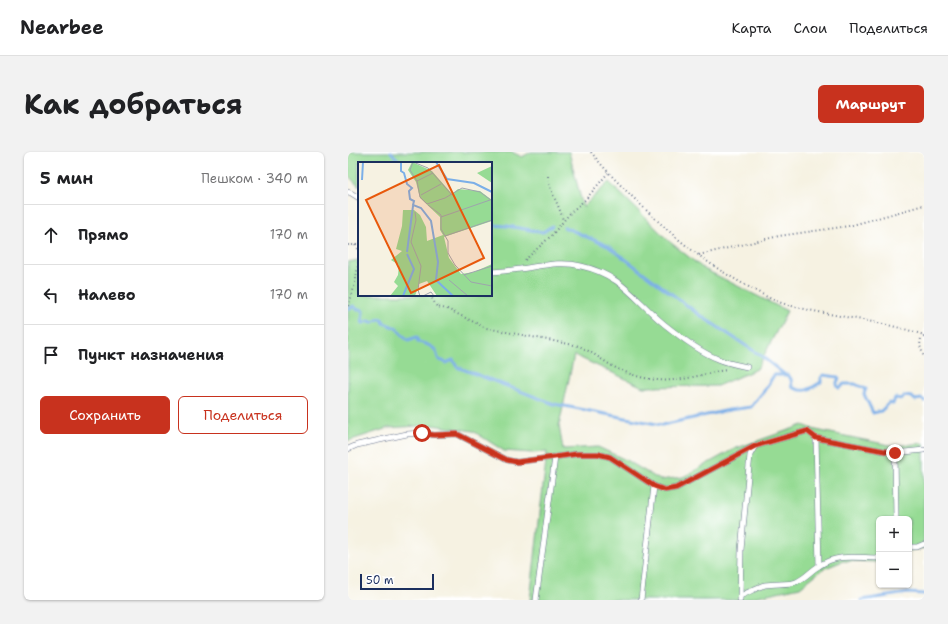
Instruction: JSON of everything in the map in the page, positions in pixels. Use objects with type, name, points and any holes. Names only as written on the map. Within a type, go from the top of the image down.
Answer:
[{"type":"lane","points":[[348,192],[358,197]]},
{"type":"lane","points":[[492,272],[563,263],[581,265],[604,272],[625,286],[665,324],[705,353],[718,359],[747,367]]},
{"type":"lane","points":[[348,449],[357,445],[407,434],[457,434],[507,460],[525,462],[577,454],[598,454],[610,457],[654,486],[665,490],[676,488],[755,446],[807,431],[816,438],[895,453],[924,450]]},
{"type":"lane","points":[[816,438],[819,566]]},
{"type":"lane","points":[[755,446],[750,455],[741,550],[740,598],[764,585],[794,583],[805,577],[819,566],[838,558],[852,556],[876,558]]},
{"type":"lane","points":[[895,453],[896,516]]},
{"type":"lane","points":[[536,600],[554,457]]},
{"type":"lane","points":[[641,600],[654,486]]},
{"type":"lane","points":[[912,547],[917,547],[924,544]]},
{"type":"path","points":[[591,152],[608,173],[670,233],[698,256],[729,276],[766,296],[787,305],[889,325],[924,336],[921,338],[920,345],[924,358]]},
{"type":"path","points":[[516,269],[552,235],[563,221],[586,199],[608,173]]},
{"type":"path","points":[[548,176],[548,184],[560,209],[563,221]]},
{"type":"path","points":[[698,256],[779,236],[849,226],[924,205]]},
{"type":"path","points":[[348,245],[355,245],[358,250]]},
{"type":"path","points":[[348,306],[354,291],[358,271]]},
{"type":"path","points":[[431,296],[438,307],[447,309],[486,328],[579,346],[592,352],[615,367],[637,376],[671,381],[731,370]]},
{"type":"green space","points":[[348,152],[512,152],[522,157],[531,152],[569,152],[583,207],[609,182],[670,242],[704,269],[787,311],[757,369],[717,386],[643,387],[574,355],[559,426],[563,449],[598,447],[626,460],[660,480],[683,477],[734,449],[803,425],[816,430],[894,446],[924,443],[924,548],[912,550],[912,516],[876,516],[876,562],[843,561],[823,569],[800,587],[745,600],[530,600],[547,452],[532,453],[504,451],[473,431],[432,425],[388,428],[348,441],[348,262],[358,260],[358,296],[492,296],[492,162],[358,162],[358,186],[348,175]]},
{"type":"waterway","points":[[391,152],[400,162]]},
{"type":"waterway","points":[[492,225],[543,232],[552,226]]},
{"type":"waterway","points":[[564,227],[608,246],[701,316],[760,355],[784,374]]},
{"type":"waterway","points":[[348,308],[353,306],[358,310],[361,309],[363,311],[363,323],[382,319],[384,323],[396,328],[408,340],[417,337],[418,342],[435,349],[439,360],[446,363],[453,360],[457,367],[554,404],[662,425],[729,410],[751,407],[764,391],[774,375],[788,375],[791,379],[792,387],[801,390],[810,389],[821,382],[823,375],[838,377],[839,379],[837,386],[839,388],[844,384],[855,384],[866,389],[864,394],[873,413],[881,411],[889,403],[893,404],[895,398],[902,399],[904,396],[912,397],[915,400],[922,399],[924,401]]},
{"type":"waterway","points":[[862,600],[908,593],[924,594]]},
{"type":"route","points":[[422,433],[434,435],[457,434],[498,456],[517,462],[577,454],[598,454],[610,457],[654,486],[665,490],[676,488],[755,446],[807,431],[816,438],[895,453]]}]
